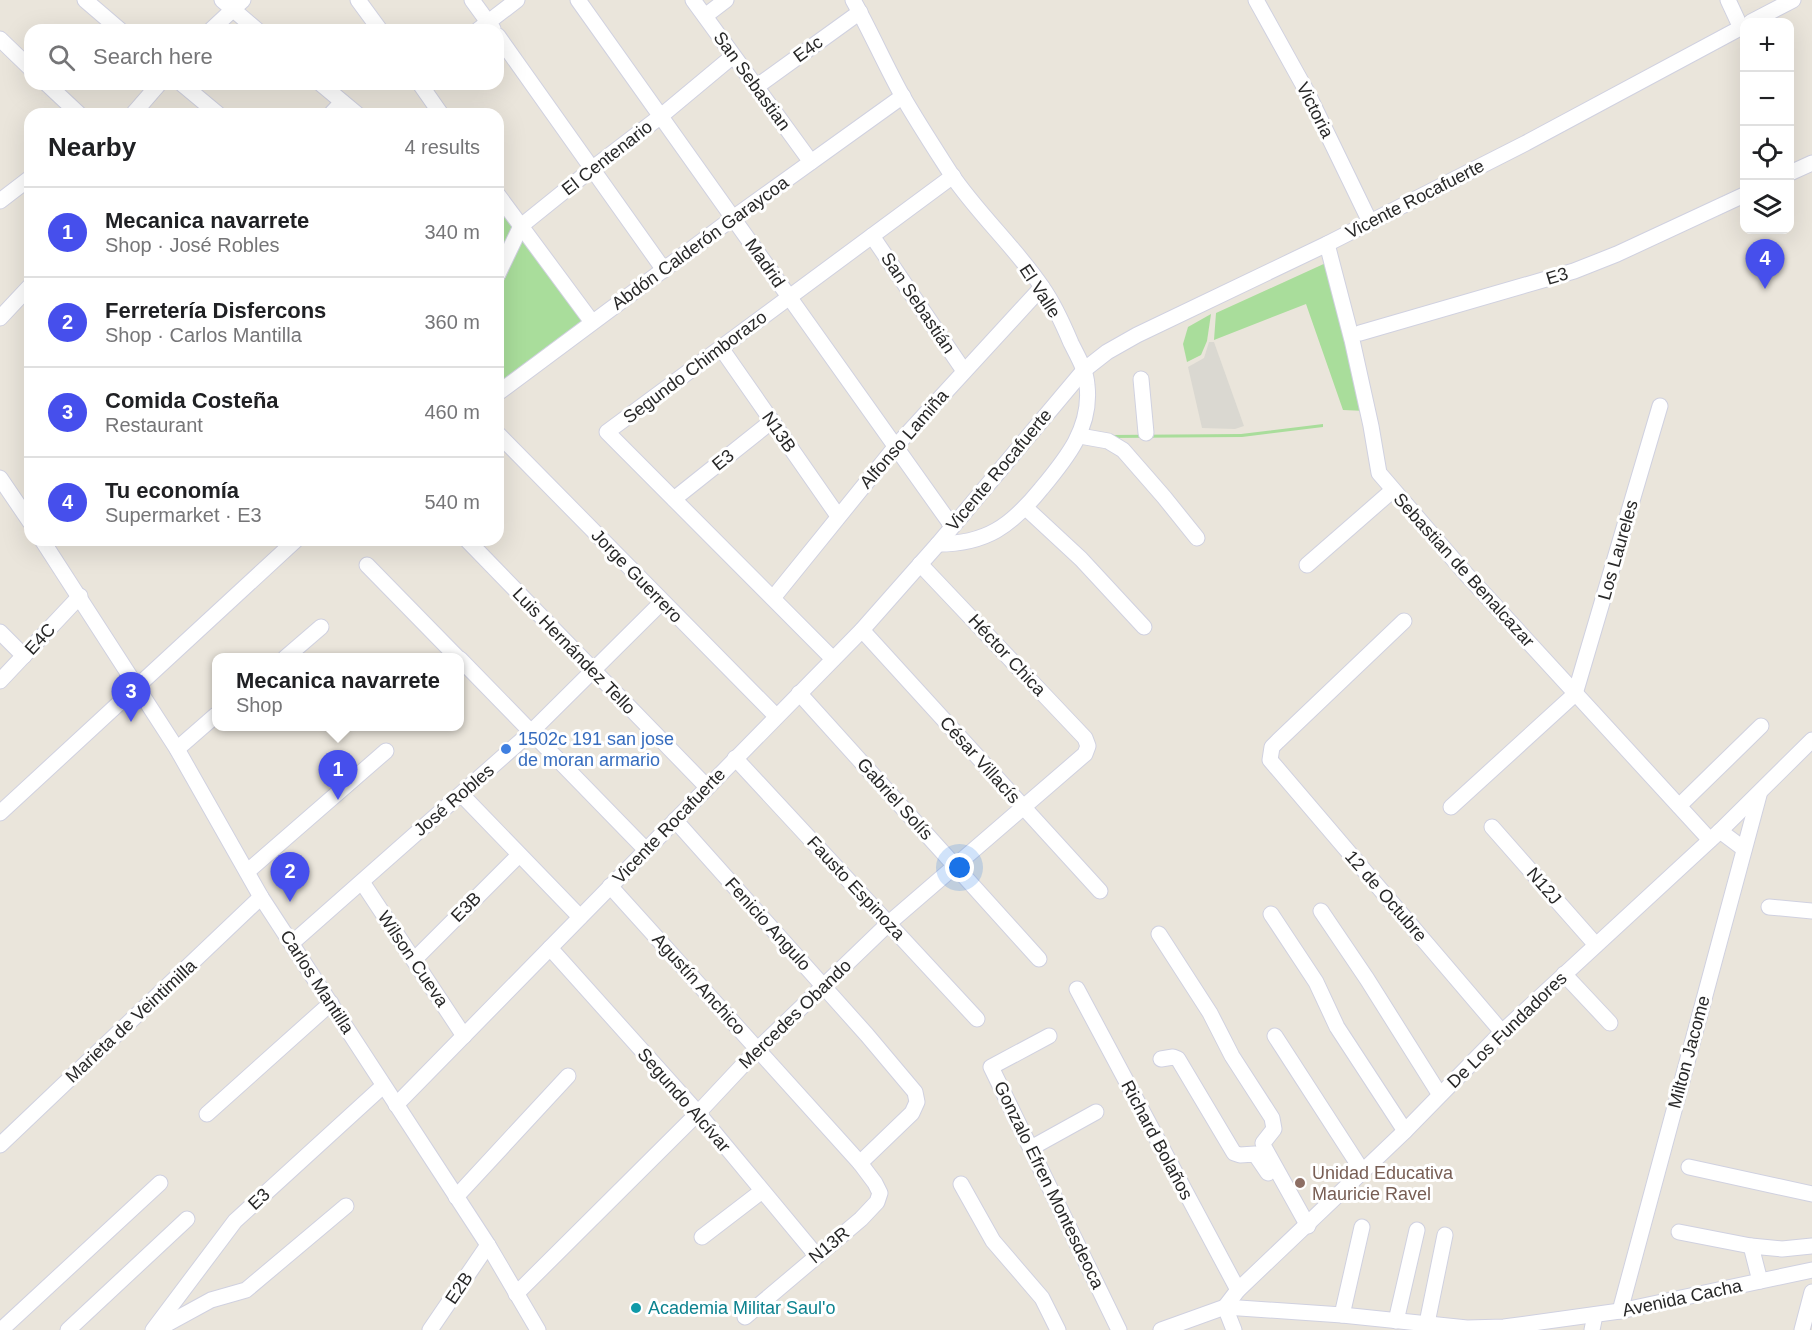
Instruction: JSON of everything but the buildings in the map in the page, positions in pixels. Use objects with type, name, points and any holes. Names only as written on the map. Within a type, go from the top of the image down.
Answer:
[{"type":"street","points":[[85,0],[113,24]]},
{"type":"street","points":[[358,0],[376,24]]},
{"type":"street","points":[[472,0],[485,24]]},
{"type":"street","points":[[490,24],[517,0]]},
{"type":"street","name":"Madrid","points":[[578,0],[952,526]]},
{"type":"street","name":"San Sebastian","points":[[693,0],[811,162]]},
{"type":"street","points":[[705,16],[726,0]]},
{"type":"street","name":"Victoria","points":[[1256,0],[1307,92],[1370,222]]},
{"type":"street","points":[[1728,0],[1740,18]]},
{"type":"street","name":"Vicente Rocafuerte","points":[[1758,18],[1793,0]]},
{"type":"street","points":[[216,24],[232,3],[251,24]]},
{"type":"street","name":"E4c","points":[[756,87],[857,6]]},
{"type":"street","name":"El Valle","points":[[857,6],[903,96],[953,176],[1042,287],[1084,370],[1088,392],[1080,436],[1068,456],[1026,508],[1015,518],[985,537],[959,544],[938,544]]},
{"type":"street","name":"Vicente Rocafuerte","points":[[396,1105],[862,630],[938,544],[1084,370],[1107,352],[1137,335],[1327,244],[1526,143],[1740,28]]},
{"type":"street","points":[[0,39],[24,62]]},
{"type":"street","points":[[504,44],[664,270]]},
{"type":"street","name":"El Centenario","points":[[504,261],[521,226],[733,56]]},
{"type":"street","points":[[53,90],[73,108]]},
{"type":"street","points":[[138,108],[154,90]]},
{"type":"street","points":[[189,90],[211,108]]},
{"type":"street","points":[[328,90],[350,108]]},
{"type":"street","points":[[424,90],[437,108]]},
{"type":"street","name":"Abdón Calderón Garaycoa","points":[[504,388],[733,218],[903,96]]},
{"type":"street","points":[[336,108],[342,102]]},
{"type":"street","points":[[1794,171],[1812,163]]},
{"type":"street","name":"Segundo Chimborazo","points":[[833,659],[607,432],[953,176]]},
{"type":"street","points":[[0,201],[24,183]]},
{"type":"street","name":"E3","points":[[1360,333],[1574,271],[1617,254],[1740,197]]},
{"type":"street","points":[[504,203],[592,322]]},
{"type":"street","name":"San Sebastián","points":[[872,236],[964,371]]},
{"type":"street","name":"Sebastian de Benalcazar","points":[[1327,244],[1352,340],[1379,473],[1466,574],[1679,806],[1715,836],[1744,849]]},
{"type":"street","name":"Alfonso Lamiña","points":[[773,598],[896,447],[1042,287]]},
{"type":"street","points":[[0,318],[24,292]]},
{"type":"street","name":"N13B","points":[[721,348],[838,516]]},
{"type":"street","points":[[1141,379],[1146,433]]},
{"type":"street","name":"Los Laureles","points":[[1575,694],[1660,406]]},
{"type":"street","name":"E3","points":[[674,499],[772,421]]},
{"type":"street","points":[[1080,436],[1108,441],[1123,450],[1197,538]]},
{"type":"street","name":"Jorge Guerrero","points":[[504,440],[777,716]]},
{"type":"street","points":[[0,478],[24,513]]},
{"type":"street","points":[[1307,565],[1393,490]]},
{"type":"street","points":[[1026,508],[1081,559],[1144,627]]},
{"type":"street","name":"Carlos Mantilla","points":[[46,546],[177,749],[261,897],[488,1245],[538,1330]]},
{"type":"street","points":[[0,813],[290,546]]},
{"type":"street","name":"Luis Hernández Tello","points":[[473,546],[707,787]]},
{"type":"street","name":"Héctor Chica","points":[[920,564],[1085,738],[1087,750]]},
{"type":"street","points":[[367,565],[454,653]]},
{"type":"street","name":"E4C","points":[[0,681],[80,596]]},
{"type":"street","name":"José Robles","points":[[292,943],[531,732],[662,602]]},
{"type":"street","name":"12 de Octubre","points":[[1404,621],[1272,747],[1270,760],[1502,1032]]},
{"type":"street","points":[[290,653],[321,627]]},
{"type":"street","name":"César Villacís","points":[[862,630],[1100,891]]},
{"type":"street","points":[[0,632],[24,656]]},
{"type":"street","points":[[464,663],[646,850]]},
{"type":"street","name":"Gabriel Solís","points":[[799,693],[1039,959]]},
{"type":"street","points":[[1451,807],[1575,694]]},
{"type":"street","points":[[177,749],[212,718]]},
{"type":"street","points":[[1679,806],[1761,726]]},
{"type":"street","name":"De Los Fundadores","points":[[1225,1307],[1238,1290],[1405,1131],[1502,1032],[1715,836],[1812,740]]},
{"type":"street","name":"Mercedes Obando","points":[[516,1294],[698,1113],[758,1049],[889,923],[1079,760],[1087,750]]},
{"type":"street","points":[[248,871],[386,751]]},
{"type":"street","name":"Fausto Espinoza","points":[[735,758],[977,1019]]},
{"type":"street","name":"Milton Jacome","points":[[1620,1311],[1759,792]]},
{"type":"street","points":[[462,795],[580,917]]},
{"type":"street","name":"Fenicio Angulo","points":[[675,820],[907,1081],[918,1098],[912,1113],[860,1163]]},
{"type":"street","name":"N12J","points":[[1492,826],[1596,945]]},
{"type":"street","name":"E3B","points":[[414,960],[519,855]]},
{"type":"street","name":"Wilson Cueva","points":[[362,882],[464,1036]]},
{"type":"street","name":"Agustín Anchico","points":[[610,886],[860,1163]]},
{"type":"street","name":"Marieta de Veintimilla","points":[[0,1145],[261,897]]},
{"type":"street","points":[[1769,907],[1812,910]]},
{"type":"street","points":[[1321,911],[1440,1095]]},
{"type":"street","points":[[1271,914],[1316,982],[1337,1027],[1405,1131]]},
{"type":"street","points":[[1159,934],[1210,1013],[1232,1056],[1272,1119],[1274,1129],[1263,1143],[1264,1148],[1305,1228]]},
{"type":"street","name":"Segundo Alcívar","points":[[550,948],[698,1113],[816,1255]]},
{"type":"street","points":[[1564,974],[1610,1023]]},
{"type":"street","name":"Richard Bolaños","points":[[1077,989],[1238,1290]]},
{"type":"street","points":[[207,1114],[331,1003]]},
{"type":"street","name":"Gonzalo Efren Montesdeoca","points":[[1049,1036],[991,1067],[1119,1330]]},
{"type":"street","points":[[1275,1036],[1363,1172]]},
{"type":"street","points":[[1161,1059],[1173,1058],[1180,1062],[1229,1146],[1237,1154],[1253,1153],[1258,1157],[1305,1228]]},
{"type":"street","points":[[456,1197],[568,1076]]},
{"type":"street","name":"E3","points":[[155,1330],[235,1221],[383,1086]]},
{"type":"street","points":[[1031,1148],[1096,1112]]},
{"type":"street","name":"N13R","points":[[745,1317],[861,1219],[879,1198],[878,1188],[860,1163]]},
{"type":"street","points":[[1689,1167],[1812,1194]]},
{"type":"street","points":[[2,1330],[160,1183]]},
{"type":"street","points":[[961,1184],[993,1241],[1042,1298],[1058,1330]]},
{"type":"street","points":[[702,1237],[762,1191]]},
{"type":"street","points":[[155,1330],[211,1300],[246,1290],[346,1206]]},
{"type":"street","points":[[68,1330],[187,1219]]},
{"type":"street","points":[[1342,1315],[1362,1227]]},
{"type":"street","points":[[1396,1321],[1417,1230]]},
{"type":"street","points":[[1679,1232],[1782,1250],[1812,1246]]},
{"type":"street","points":[[1427,1323],[1445,1235]]},
{"type":"street","name":"E2B","points":[[430,1330],[488,1245]]},
{"type":"street","points":[[1751,1246],[1760,1281]]},
{"type":"street","name":"Avenida Cacha","points":[[1161,1330],[1225,1307],[1342,1315],[1467,1329],[1593,1322],[1620,1311],[1812,1270]]},
{"type":"street","points":[[1802,1330],[1812,1292]]},
{"type":"street","points":[[1225,1307],[1234,1330]]},
{"type":"green space","points":[[504,214],[513,227],[504,247]]},
{"type":"green space","points":[[523,238],[583,321],[504,380],[504,281]]},
{"type":"green space","points":[[1328,262],[1366,411],[1343,410],[1306,304],[1214,340],[1216,313]]},
{"type":"green space","points":[[1211,314],[1207,341],[1201,355],[1187,362],[1183,344],[1188,327]]},
{"type":"green space","points":[[1323,424],[1323,427],[1242,437],[1109,438],[1109,435],[1241,434]]},
{"type":"shaded area","points":[[1209,342],[1214,342],[1244,426],[1235,429],[1202,428],[1188,367],[1204,358]]},
{"type":"place","name":"Tu economía","points":[[1765,289]]},
{"type":"place","name":"Comida Costeña","points":[[131,722]]},
{"type":"place","name":"1502c 191 san jose de moran armario","points":[[506,749]]},
{"type":"place","name":"Mecanica navarrete","points":[[338,800]]},
{"type":"place","name":"Ferretería Disfercons","points":[[290,902]]},
{"type":"place","name":"Unidad Educativa Mauricie Ravel","points":[[1300,1183]]},
{"type":"place","name":"Academia Militar Saul'o","points":[[636,1308]]}]
